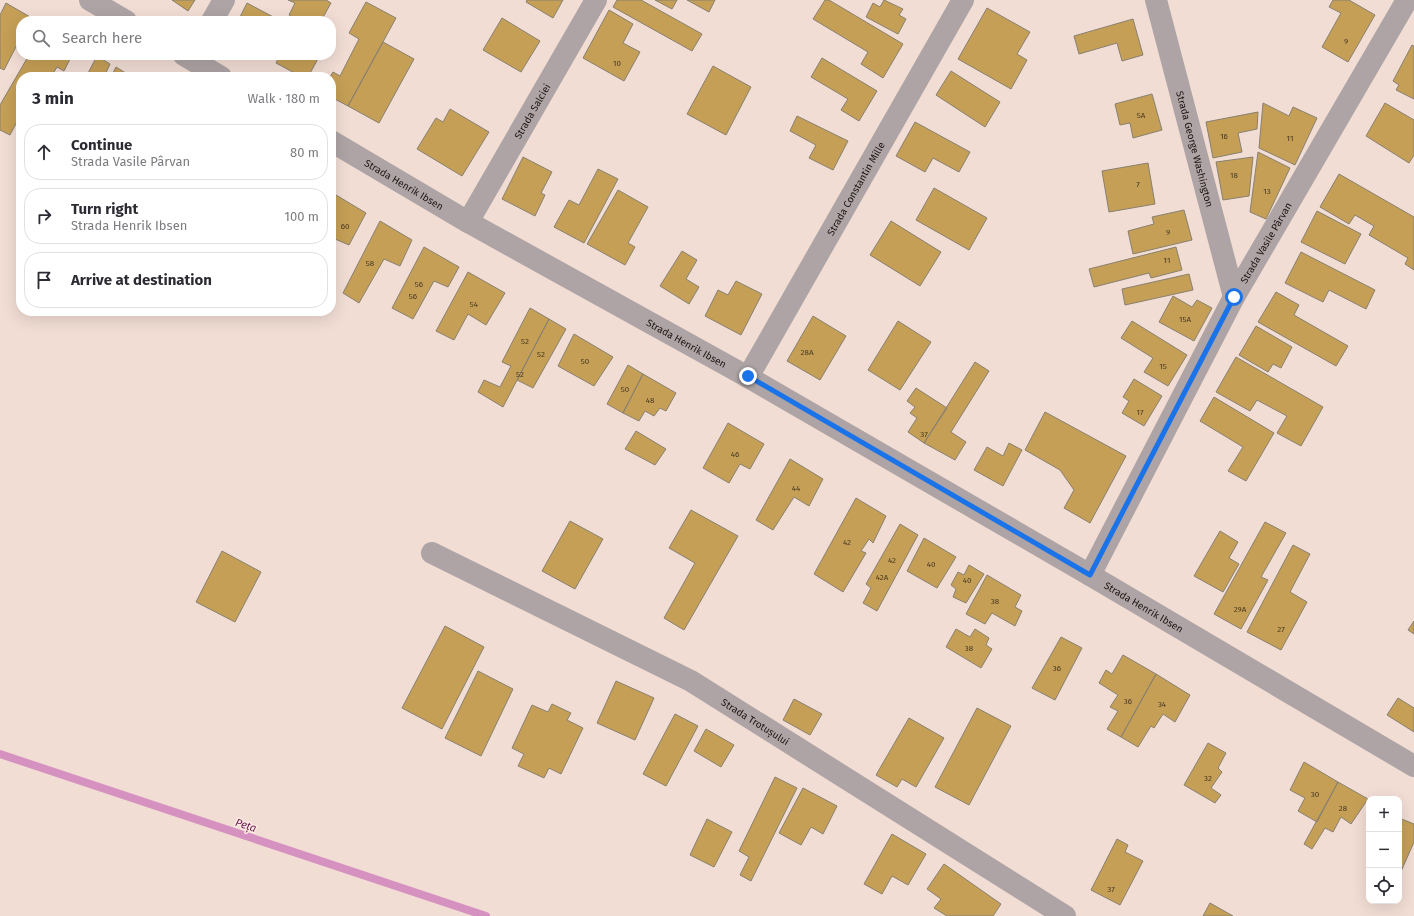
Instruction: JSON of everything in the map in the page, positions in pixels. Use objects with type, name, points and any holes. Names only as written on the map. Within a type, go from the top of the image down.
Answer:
[{"type":"street","points":[[90,0],[117,16]]},
{"type":"street","points":[[215,16],[224,0]]},
{"type":"street","name":"Strada Salciei","points":[[468,222],[596,0]]},
{"type":"street","name":"Strada Constantin Mille","points":[[748,376],[963,0]]},
{"type":"street","name":"Strada George Washington","points":[[1156,0],[1234,297]]},
{"type":"street","name":"Strada Vasile Pârvan","points":[[1090,575],[1234,297],[1408,0]]},
{"type":"street","points":[[195,60],[214,72]]},
{"type":"street","name":"Strada Henrik Ibsen","points":[[336,144],[468,222],[748,376],[1414,766]]},
{"type":"street","name":"Strada Trotușului","points":[[432,553],[692,681],[1064,916]]},
{"type":"building","points":[[172,0],[195,0],[188,11]]},
{"type":"building","points":[[288,0],[326,0],[331,3],[324,16],[291,16],[289,15],[295,3]]},
{"type":"building","points":[[527,0],[563,0],[553,18],[526,2]]},
{"type":"building","points":[[617,0],[641,0],[702,34],[692,51],[613,7]]},
{"type":"building","points":[[655,0],[677,0],[672,9]]},
{"type":"building","points":[[687,0],[715,0],[709,12]]},
{"type":"building","points":[[825,0],[829,0],[903,44],[883,78],[861,64],[868,52],[813,19]]},
{"type":"building","points":[[884,0],[903,9],[899,15],[906,19],[898,34],[866,17],[873,3],[880,7]]},
{"type":"building","points":[[1333,0],[1349,0],[1375,15],[1348,62],[1322,47],[1341,13],[1329,7]]},
{"type":"building","points":[[366,2],[396,18],[348,106],[336,100],[336,74],[340,76],[359,39],[349,33]]},
{"type":"building","points":[[6,3],[28,16],[16,16],[16,47],[4,70],[0,68],[0,15]]},
{"type":"building","points":[[247,3],[271,16],[240,16]]},
{"type":"building","points":[[987,8],[1030,32],[1017,54],[1027,60],[1011,89],[958,59]]},
{"type":"building","points":[[609,10],[633,24],[623,43],[640,52],[624,81],[583,58]]},
{"type":"building","points":[[502,18],[540,41],[521,72],[483,50]]},
{"type":"building","points":[[1133,19],[1143,55],[1122,61],[1117,43],[1079,54],[1074,36]]},
{"type":"building","points":[[383,42],[414,59],[379,123],[348,106]]},
{"type":"building","points":[[1412,45],[1414,46],[1414,99],[1396,90],[1399,85],[1393,81]]},
{"type":"building","points":[[822,58],[877,91],[859,121],[841,110],[848,99],[811,77]]},
{"type":"building","points":[[26,60],[70,60],[64,71],[57,67],[54,72],[19,72]]},
{"type":"building","points":[[95,60],[104,60],[110,64],[106,72],[89,72]]},
{"type":"building","points":[[278,60],[317,60],[311,72],[293,72],[276,63]]},
{"type":"building","points":[[713,66],[751,87],[726,135],[687,114]]},
{"type":"building","points":[[116,67],[124,72],[114,72]]},
{"type":"building","points":[[951,71],[1000,102],[985,127],[936,95]]},
{"type":"building","points":[[16,77],[16,124],[10,135],[0,130],[0,105]]},
{"type":"building","points":[[1152,94],[1162,130],[1133,138],[1130,123],[1120,125],[1115,104]]},
{"type":"building","points":[[1263,103],[1289,116],[1293,107],[1317,118],[1295,165],[1259,148]]},
{"type":"building","points":[[1385,103],[1414,120],[1414,155],[1409,163],[1366,136]]},
{"type":"building","points":[[450,109],[489,132],[462,176],[417,149],[436,118],[443,122]]},
{"type":"building","points":[[1258,112],[1257,129],[1238,133],[1242,152],[1213,158],[1206,122]]},
{"type":"building","points":[[797,116],[848,141],[833,170],[809,158],[816,145],[790,131]]},
{"type":"building","points":[[915,122],[970,152],[959,172],[933,158],[925,172],[896,156]]},
{"type":"building","points":[[1258,152],[1290,168],[1266,219],[1250,212]]},
{"type":"building","points":[[523,157],[552,172],[541,193],[545,195],[535,216],[502,199]]},
{"type":"building","points":[[1253,157],[1249,196],[1223,200],[1216,162]]},
{"type":"building","points":[[1148,163],[1155,204],[1109,212],[1102,171]]},
{"type":"building","points":[[598,169],[618,179],[584,243],[554,227],[569,200],[579,205]]},
{"type":"building","points":[[1339,174],[1414,217],[1414,270],[1405,264],[1408,258],[1369,235],[1374,226],[1355,215],[1349,224],[1320,207]]},
{"type":"building","points":[[934,188],[987,218],[969,250],[916,220]]},
{"type":"building","points":[[618,190],[648,207],[628,243],[635,247],[625,265],[587,244]]},
{"type":"building","points":[[336,195],[366,213],[349,245],[336,239]]},
{"type":"building","points":[[1184,210],[1192,240],[1133,254],[1128,231],[1154,224],[1152,217]]},
{"type":"building","points":[[1317,211],[1361,234],[1345,264],[1301,242]]},
{"type":"building","points":[[380,221],[412,240],[400,266],[384,259],[359,303],[343,293]]},
{"type":"building","points":[[891,221],[941,252],[920,286],[870,255]]},
{"type":"building","points":[[424,247],[459,267],[448,287],[434,281],[413,319],[392,308]]},
{"type":"building","points":[[1176,247],[1182,270],[1151,278],[1149,273],[1094,287],[1089,269]]},
{"type":"building","points":[[682,251],[697,260],[686,279],[699,287],[689,304],[660,286]]},
{"type":"building","points":[[1301,252],[1375,290],[1366,309],[1329,290],[1323,302],[1285,283]]},
{"type":"building","points":[[468,272],[505,293],[486,325],[468,314],[454,340],[436,331]]},
{"type":"building","points":[[1189,274],[1193,290],[1125,305],[1122,289]]},
{"type":"building","points":[[736,281],[762,294],[741,335],[705,316],[718,290],[728,295]]},
{"type":"building","points":[[1276,292],[1299,305],[1294,315],[1348,346],[1336,366],[1258,322]]},
{"type":"building","points":[[1173,296],[1192,307],[1197,300],[1212,308],[1194,341],[1159,322]]},
{"type":"building","points":[[530,308],[549,319],[503,407],[478,392],[484,380],[500,387],[511,366],[502,362]]},
{"type":"building","points":[[813,316],[846,336],[820,380],[787,361]]},
{"type":"building","points":[[549,319],[566,329],[533,388],[517,380]]},
{"type":"building","points":[[898,321],[931,342],[900,390],[868,370]]},
{"type":"building","points":[[1132,321],[1187,355],[1168,386],[1144,372],[1153,358],[1121,338]]},
{"type":"building","points":[[1256,326],[1292,347],[1281,368],[1273,364],[1268,372],[1239,355]]},
{"type":"building","points":[[574,334],[613,357],[594,386],[558,366]]},
{"type":"building","points":[[1236,357],[1323,407],[1301,446],[1277,433],[1287,416],[1257,400],[1250,411],[1216,392]]},
{"type":"building","points":[[975,362],[989,371],[951,432],[966,442],[955,460],[924,443]]},
{"type":"building","points":[[628,365],[643,374],[623,413],[607,404]]},
{"type":"building","points":[[643,374],[676,393],[666,411],[660,408],[654,416],[645,411],[639,421],[623,413]]},
{"type":"building","points":[[1134,379],[1162,396],[1144,426],[1122,413],[1129,401],[1123,397]]},
{"type":"building","points":[[916,388],[947,408],[924,443],[908,432],[917,418],[910,413],[915,407],[907,401]]},
{"type":"building","points":[[1214,397],[1274,433],[1246,481],[1228,471],[1243,447],[1200,421]]},
{"type":"building","points":[[1045,412],[1126,456],[1090,523],[1064,508],[1074,490],[1060,470],[1025,450]]},
{"type":"building","points":[[728,423],[764,444],[750,469],[740,464],[729,483],[703,468]]},
{"type":"building","points":[[636,431],[666,449],[655,465],[625,449]]},
{"type":"building","points":[[1009,443],[1022,450],[1003,486],[974,470],[987,447],[1003,456]]},
{"type":"building","points":[[790,459],[823,479],[809,506],[794,497],[773,530],[756,520]]},
{"type":"building","points":[[856,498],[886,516],[873,543],[869,539],[861,551],[866,553],[843,592],[814,574]]},
{"type":"building","points":[[691,510],[738,536],[684,630],[664,618],[695,563],[669,548]]},
{"type":"building","points":[[570,521],[603,539],[575,589],[542,571]]},
{"type":"building","points":[[1265,522],[1286,533],[1261,577],[1268,580],[1241,629],[1214,614]]},
{"type":"building","points":[[900,524],[918,535],[877,611],[863,603],[871,588],[866,584]]},
{"type":"building","points":[[1220,531],[1238,542],[1229,558],[1239,564],[1223,592],[1194,576]]},
{"type":"building","points":[[924,538],[956,557],[937,588],[907,571]]},
{"type":"building","points":[[1293,545],[1310,554],[1290,592],[1307,602],[1281,650],[1247,632]]},
{"type":"building","points":[[222,551],[261,572],[235,622],[196,602]]},
{"type":"building","points":[[969,565],[984,574],[966,603],[953,597],[956,589],[951,585],[958,572],[964,575]]},
{"type":"building","points":[[987,575],[1021,595],[1015,607],[1022,611],[1015,626],[992,613],[985,624],[966,614]]},
{"type":"building","points":[[1414,621],[1414,634],[1408,630]]},
{"type":"building","points":[[445,626],[484,647],[442,729],[402,708]]},
{"type":"building","points":[[956,629],[970,637],[975,629],[989,638],[986,645],[992,649],[981,668],[946,647]]},
{"type":"building","points":[[1061,637],[1082,648],[1055,700],[1032,688]]},
{"type":"building","points":[[1123,655],[1156,674],[1121,737],[1107,729],[1118,711],[1110,707],[1118,695],[1099,683],[1106,670],[1112,674]]},
{"type":"building","points":[[478,671],[513,689],[481,756],[445,738]]},
{"type":"building","points":[[1156,674],[1190,695],[1175,722],[1163,714],[1154,728],[1151,726],[1138,747],[1121,737]]},
{"type":"building","points":[[616,681],[654,698],[635,740],[597,723]]},
{"type":"building","points":[[1398,698],[1414,708],[1414,732],[1387,715]]},
{"type":"building","points":[[794,699],[822,714],[810,735],[783,720]]},
{"type":"building","points":[[552,704],[571,713],[567,720],[583,728],[561,774],[549,768],[544,778],[518,766],[524,754],[512,748],[532,705],[548,712]]},
{"type":"building","points":[[977,708],[1011,726],[969,805],[935,787]]},
{"type":"building","points":[[675,714],[698,726],[666,786],[643,774]]},
{"type":"building","points":[[909,718],[944,738],[916,787],[902,779],[897,787],[876,775]]},
{"type":"building","points":[[706,729],[734,745],[721,767],[694,751]]},
{"type":"building","points":[[1208,743],[1226,753],[1218,768],[1222,772],[1211,788],[1221,795],[1215,803],[1184,785]]},
{"type":"building","points":[[1304,762],[1338,782],[1317,822],[1298,811],[1305,798],[1290,790]]},
{"type":"building","points":[[775,777],[797,788],[751,881],[740,875],[749,857],[739,851]]},
{"type":"building","points":[[1338,782],[1366,798],[1366,802],[1351,824],[1341,817],[1333,832],[1325,828],[1312,849],[1304,844]]},
{"type":"building","points":[[803,788],[837,806],[823,834],[811,827],[801,845],[779,833]]},
{"type":"building","points":[[707,819],[732,832],[714,867],[690,855]]},
{"type":"building","points":[[1402,819],[1414,824],[1414,842],[1402,869]]},
{"type":"building","points":[[892,834],[926,854],[908,885],[892,876],[882,894],[864,884]]},
{"type":"building","points":[[1117,839],[1128,845],[1125,852],[1143,861],[1120,905],[1091,890]]},
{"type":"building","points":[[944,864],[1001,904],[993,916],[947,916],[934,908],[941,899],[927,889]]},
{"type":"building","points":[[1210,903],[1233,916],[1203,916]]},
{"type":"waterway","name":"Peța","points":[[0,754],[486,916]]},
{"type":"route","points":[[748,376],[1090,575],[1234,297]]}]
